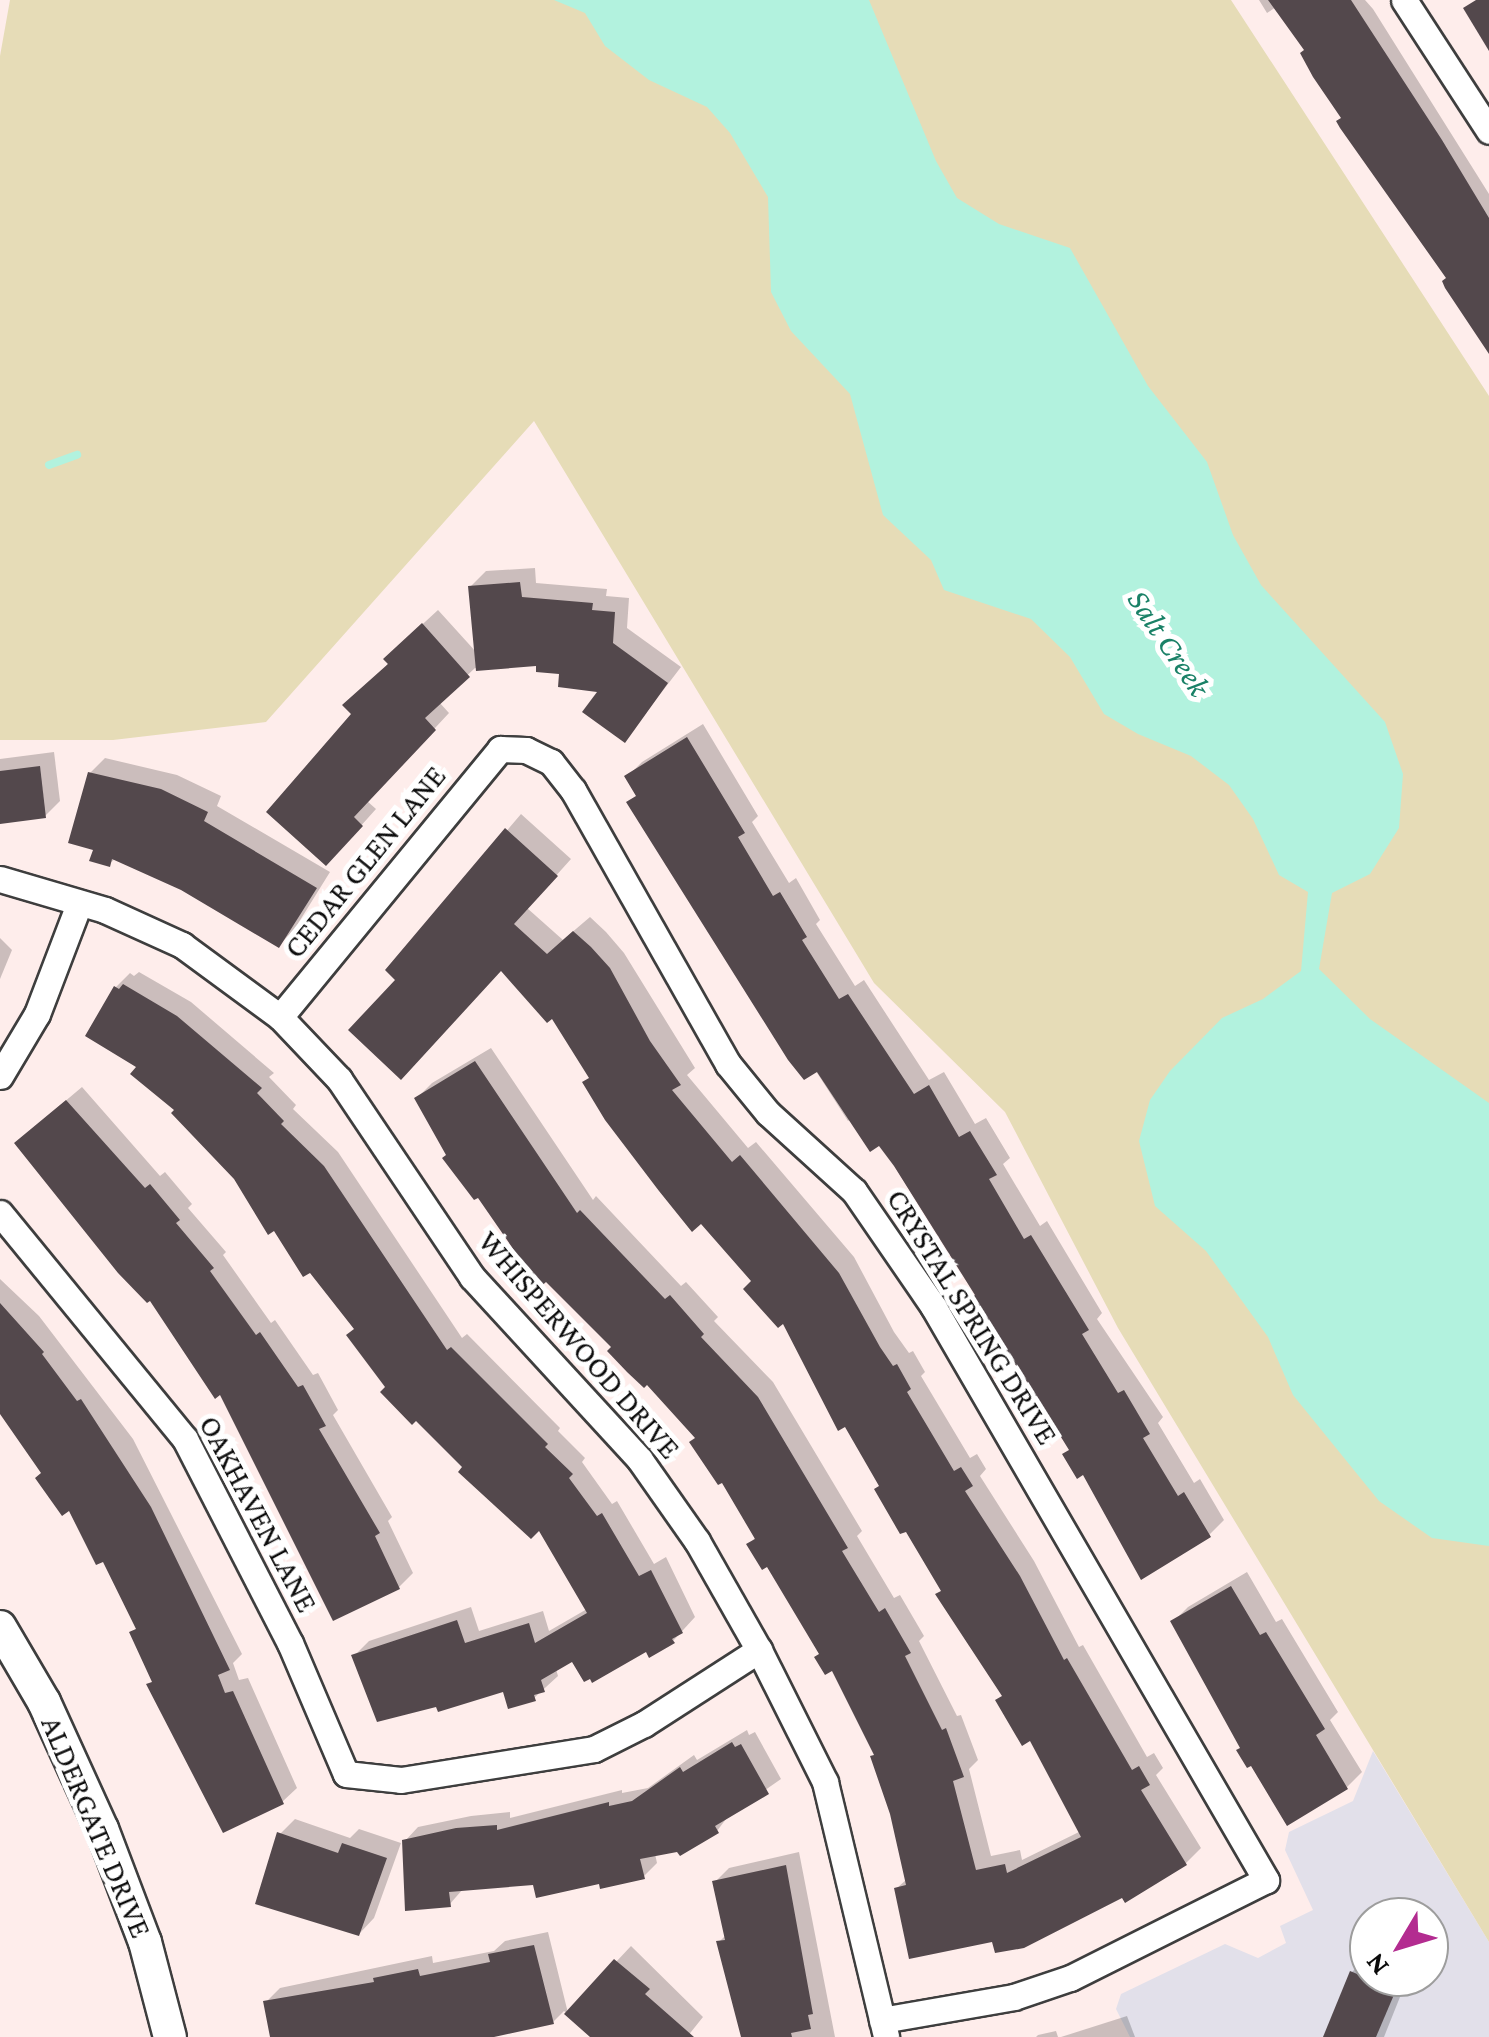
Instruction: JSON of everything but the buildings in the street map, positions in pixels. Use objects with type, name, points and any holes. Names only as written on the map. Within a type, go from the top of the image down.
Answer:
[{"type":"street","points":[[1404,0],[1489,131]]},
{"type":"street","name":"CEDAR GLEN LANE","points":[[280,1017],[500,749]]},
{"type":"street","name":"CRYSTAL SPRING DRIVE","points":[[500,749],[526,750],[551,762],[573,790],[728,1064],[768,1113],[854,1190],[924,1292],[1266,1880],[1070,1978],[1014,1997],[884,2028]]},
{"type":"street","name":"WHISPERWOOD DRIVE","points":[[0,879],[105,910],[182,945],[280,1017],[339,1079],[472,1277],[640,1460],[697,1541],[760,1650],[825,1782],[884,2028]]},
{"type":"street","points":[[0,1076],[36,1014],[79,904]]},
{"type":"street","name":"OAKHAVEN LANE","points":[[0,1212],[186,1439],[282,1627],[346,1774],[401,1780],[594,1748],[644,1724],[760,1650]]},
{"type":"street","name":"ALDERGATE DRIVE","points":[[0,1627],[44,1702],[102,1829],[145,1942],[170,2037]]},
{"type":"shaded area","points":[[10,0],[1231,0],[1489,396],[1489,1942],[1118,1328],[1005,1112],[874,983],[534,421],[266,722],[113,740],[0,740],[0,56]]},
{"type":"shaded area","points":[[1373,1751],[1489,1942],[1489,2037],[1130,2037],[1116,2009],[1121,1994],[1225,1944],[1258,1958],[1286,1943],[1280,1926],[1313,1910],[1285,1850],[1289,1832],[1353,1801]]},
{"type":"water","name":"Salt Creek","points":[[554,0],[869,0],[936,161],[957,198],[999,224],[1070,248],[1148,386],[1207,462],[1233,535],[1261,585],[1385,722],[1403,774],[1399,828],[1370,874],[1332,893],[1319,969],[1370,1019],[1489,1103],[1489,1546],[1432,1538],[1379,1501],[1293,1395],[1268,1337],[1206,1251],[1155,1206],[1139,1141],[1150,1100],[1170,1071],[1222,1018],[1263,999],[1301,971],[1308,892],[1279,875],[1253,819],[1229,785],[1191,756],[1138,734],[1104,714],[1070,657],[1031,619],[944,590],[931,560],[883,515],[850,394],[791,331],[771,292],[768,197],[730,133],[707,107],[649,80],[605,46],[585,13]]},
{"type":"waterway","points":[[49,465],[77,455]]}]
